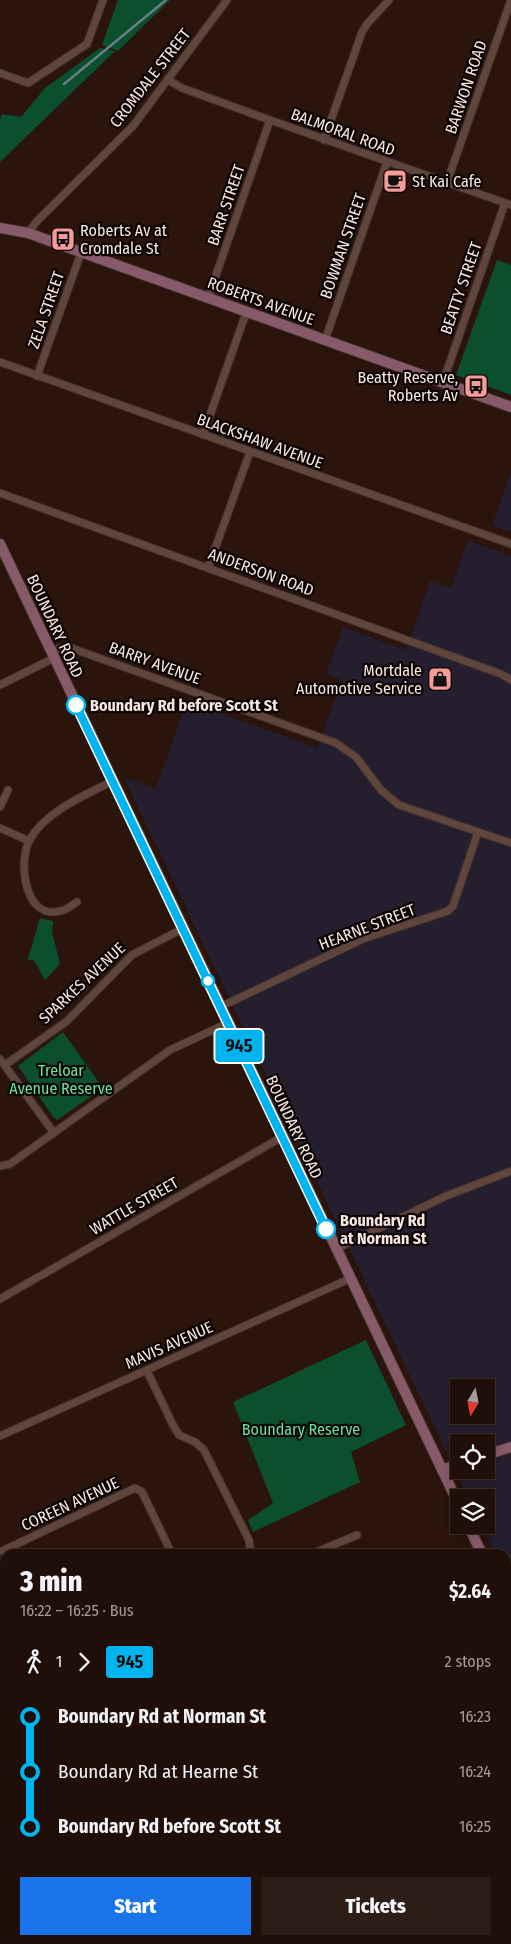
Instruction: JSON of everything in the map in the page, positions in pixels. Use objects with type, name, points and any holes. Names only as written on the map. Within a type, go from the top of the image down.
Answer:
[{"type":"main road","name":"ROBERTS AVENUE","points":[[0,228],[28,233],[511,407]]},
{"type":"main road","name":"BOUNDARY ROAD","points":[[0,544],[349,1279],[451,1489]]},
{"type":"main road","points":[[495,1452],[511,1447]]},
{"type":"main road","points":[[442,1470],[450,1467]]},
{"type":"main road","points":[[472,1534],[480,1549]]},
{"type":"street","points":[[0,73],[28,83],[87,44],[103,0]]},
{"type":"street","name":"CROMDALE STREET","points":[[28,233],[37,221],[129,131],[227,0]]},
{"type":"street","points":[[324,140],[362,32],[389,0]]},
{"type":"street","name":"BARWON ROAD","points":[[446,182],[510,0]]},
{"type":"street","name":"BALMORAL ROAD","points":[[168,80],[182,88],[324,140],[508,204]]},
{"type":"street","name":"BARR STREET","points":[[208,298],[270,120]]},
{"type":"street","name":"BOWMAN STREET","points":[[325,340],[387,162]]},
{"type":"street","name":"BEATTY STREET","points":[[442,382],[508,204]]},
{"type":"street","name":"ZELA STREET","points":[[37,376],[80,252]]},
{"type":"street","points":[[203,434],[246,313]]},
{"type":"street","name":"BLACKSHAW AVENUE","points":[[0,362],[511,544]]},
{"type":"street","points":[[208,568],[250,452]]},
{"type":"street","name":"ANDERSON ROAD","points":[[0,493],[492,670],[511,680]]},
{"type":"street","name":"BARRY AVENUE","points":[[52,655],[60,648],[71,648],[336,743],[356,757],[381,790],[393,801],[414,811],[511,843]]},
{"type":"street","points":[[0,685],[52,655]]},
{"type":"street","points":[[77,902],[62,911],[53,912],[40,907],[33,899],[23,877],[29,841],[40,827],[59,810],[78,798],[113,781]]},
{"type":"street","points":[[0,807],[8,790]]},
{"type":"street","points":[[0,828],[29,841]]},
{"type":"street","name":"HEARNE STREET","points":[[220,1007],[363,939],[448,911],[453,906],[478,832]]},
{"type":"street","name":"SPARKES AVENUE","points":[[2,1062],[67,1021],[132,955],[182,929]]},
{"type":"street","points":[[0,1166],[10,1164],[170,1050],[228,1023]]},
{"type":"street","points":[[2,1062],[54,1133]]},
{"type":"street","name":"WATTLE STREET","points":[[0,1299],[282,1137]]},
{"type":"street","points":[[336,1249],[446,1196],[511,1170]]},
{"type":"street","name":"MAVIS AVENUE","points":[[0,1436],[349,1279]]},
{"type":"street","points":[[147,1371],[179,1435],[195,1442],[204,1450],[249,1540],[250,1549]]},
{"type":"street","name":"COREEN AVENUE","points":[[8,1549],[135,1488],[142,1492],[170,1549]]},
{"type":"street","points":[[324,1549],[357,1535]]},
{"type":"shaded area","points":[[511,473],[511,532],[492,525]]},
{"type":"shaded area","points":[[468,540],[511,556],[511,1549],[493,1549],[485,1534],[495,1534],[495,1489],[464,1489],[459,1479],[495,1479],[495,1434],[450,1434],[450,1459],[124,778],[156,788],[187,701],[317,748],[342,680],[326,674],[343,627],[406,650],[430,581],[451,588]]},
{"type":"green space","points":[[118,0],[170,0],[118,51],[102,45]]},
{"type":"green space","points":[[100,48],[115,51],[0,162],[0,120],[2,114],[21,117],[45,88]]},
{"type":"green space","points":[[497,260],[511,265],[511,395],[456,375]]},
{"type":"green space","points":[[40,918],[53,921],[52,932],[60,964],[45,980],[33,959],[29,961],[28,959]]},
{"type":"green space","name":"Treloar Avenue Reserve","points":[[63,1032],[103,1088],[57,1120],[18,1066]]},
{"type":"green space","name":"Boundary Reserve","points":[[366,1340],[406,1425],[351,1452],[360,1482],[253,1532],[248,1520],[273,1503],[233,1402]]},
{"type":"waterway","points":[[64,84],[166,0]]},
{"type":"bus line","name":"945","points":[[76,705],[326,1229]]},
{"type":"place","name":"St Kai Cafe","points":[[395,181]]},
{"type":"place","name":"Roberts Av at Cromdale St","points":[[63,239]]},
{"type":"place","name":"Beatty Reserve, Roberts Av","points":[[476,386]]},
{"type":"place","name":"Mortdale Automotive Service","points":[[440,679]]},
{"type":"place","name":"Boundary Rd before Scott St","points":[[76,705]]},
{"type":"place","name":"Boundary Rd at Norman St","points":[[326,1229]]}]
